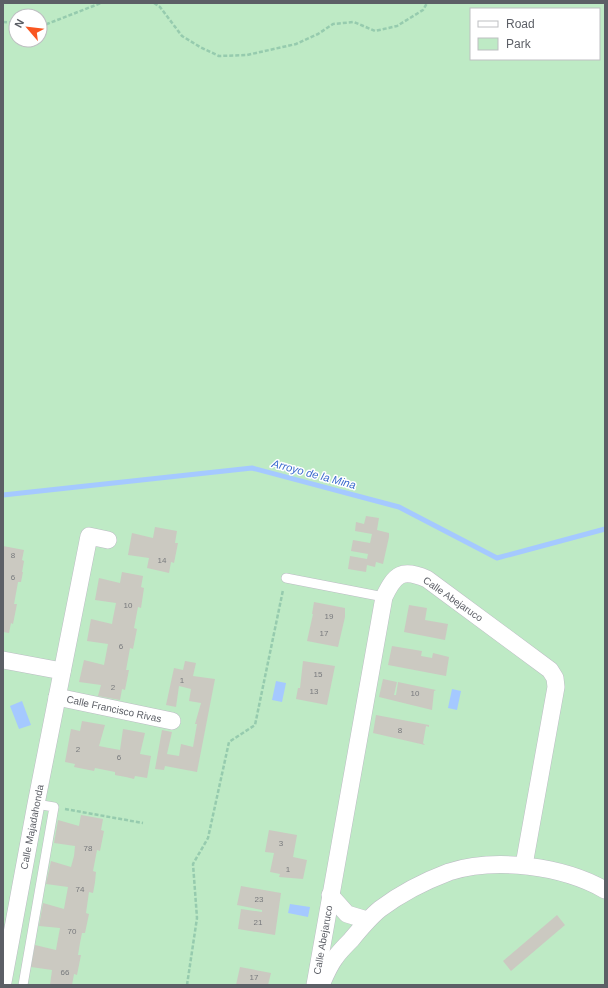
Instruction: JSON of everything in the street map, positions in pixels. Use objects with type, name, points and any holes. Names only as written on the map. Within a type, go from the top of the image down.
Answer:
[{"type":"street","name":"Calle Majadahonda","points":[[3,982],[36,804],[89,536],[108,540]]},
{"type":"street","name":"Calle Abejaruco","points":[[315,985],[384,597],[391,583],[402,574],[414,573],[427,579],[550,670],[555,678],[556,687],[524,865]]},
{"type":"street","points":[[3,660],[62,671]]},
{"type":"street","name":"Calle Francisco Rivas","points":[[57,697],[172,721]]},
{"type":"street","points":[[321,985],[335,958],[367,920],[380,909],[412,889],[450,872],[482,866],[524,865],[553,870],[596,885],[605,890]]},
{"type":"street","name":"Calle Abejaruco","points":[[330,895],[347,914],[367,920]]},
{"type":"lane","points":[[286,578],[384,597]]},
{"type":"lane","points":[[23,985],[54,807],[36,804]]},
{"type":"path","points":[[48,24],[101,3]]},
{"type":"path","points":[[154,3],[160,7],[182,36],[219,56],[247,55],[296,44],[318,34],[333,24],[354,22],[375,31],[397,26],[423,10],[428,3]]},
{"type":"path","points":[[187,985],[197,918],[192,864],[208,838],[229,742],[255,725],[286,578]]},
{"type":"path","points":[[54,807],[143,823]]},
{"type":"green space","points":[[3,3],[605,3],[605,985],[3,985]]},
{"type":"water","points":[[276,681],[286,683],[282,702],[272,700]]},
{"type":"water","points":[[452,689],[461,691],[457,710],[448,708]]},
{"type":"water","points":[[22,701],[31,725],[19,729],[10,706]]},
{"type":"water","points":[[290,904],[310,907],[308,917],[288,913]]},
{"type":"building","points":[[366,516],[379,518],[377,530],[389,533],[389,537],[383,564],[376,562],[375,567],[367,565],[366,572],[348,569],[350,556],[367,559],[368,554],[351,551],[353,540],[370,543],[372,534],[355,531],[356,522],[364,524]]},
{"type":"building","points":[[155,527],[177,531],[175,543],[178,543],[174,563],[171,562],[169,573],[147,568],[149,558],[128,555],[132,533],[153,538]]},
{"type":"building","points":[[3,546],[24,550],[22,560],[24,561],[23,572],[21,582],[18,582],[14,604],[17,604],[13,624],[11,623],[9,633],[3,632]]},
{"type":"building","points":[[122,572],[143,576],[141,587],[144,588],[141,608],[138,607],[134,628],[137,629],[133,649],[130,648],[126,670],[129,670],[125,690],[122,689],[120,700],[98,696],[101,685],[79,682],[84,660],[104,665],[108,644],[87,641],[91,619],[112,624],[116,603],[95,600],[99,578],[120,583]]},
{"type":"building","points":[[314,602],[345,608],[345,617],[338,647],[307,641]]},
{"type":"building","points":[[409,605],[427,608],[425,620],[448,624],[445,640],[404,632]]},
{"type":"building","points":[[392,646],[422,651],[421,656],[432,658],[433,653],[449,657],[446,676],[388,665]]},
{"type":"building","points":[[185,661],[196,663],[193,676],[215,679],[197,772],[165,766],[164,770],[155,769],[162,730],[172,732],[167,754],[179,756],[181,744],[193,747],[197,724],[195,724],[201,703],[189,701],[191,689],[179,686],[176,707],[166,705],[174,668],[183,670]]},
{"type":"building","points":[[303,661],[335,666],[327,705],[296,699],[298,688],[300,688]]},
{"type":"building","points":[[383,679],[397,682],[394,695],[396,695],[398,682],[436,690],[434,691],[432,710],[379,697]]},
{"type":"building","points":[[376,715],[429,725],[429,727],[426,726],[423,743],[425,745],[373,733]]},
{"type":"building","points":[[82,721],[105,725],[99,746],[109,748],[120,750],[123,729],[145,733],[140,754],[151,756],[147,778],[135,776],[134,779],[115,775],[115,772],[95,768],[94,771],[74,767],[75,764],[65,762],[71,729],[80,731]]},
{"type":"building","points":[[81,815],[103,819],[101,830],[104,831],[100,851],[97,850],[93,871],[96,872],[93,893],[89,892],[86,913],[89,914],[85,933],[82,933],[80,943],[78,955],[81,955],[77,975],[74,974],[72,985],[50,985],[52,970],[31,967],[35,945],[56,950],[60,928],[39,926],[43,903],[64,909],[68,887],[46,884],[51,861],[71,867],[74,856],[75,846],[54,843],[58,820],[79,826]]},
{"type":"building","points":[[269,830],[297,835],[293,857],[307,860],[303,879],[279,877],[280,874],[270,872],[274,853],[265,852]]},
{"type":"building","points":[[241,886],[281,893],[275,935],[238,929],[241,909],[262,912],[262,910],[237,905]]},
{"type":"building","points":[[557,915],[565,925],[511,971],[503,961]]},
{"type":"building","points":[[240,967],[271,973],[268,985],[236,985]]},
{"type":"waterway","name":"Arroyo de la Mina","points":[[3,495],[252,468],[399,507],[497,558],[605,529]]}]
